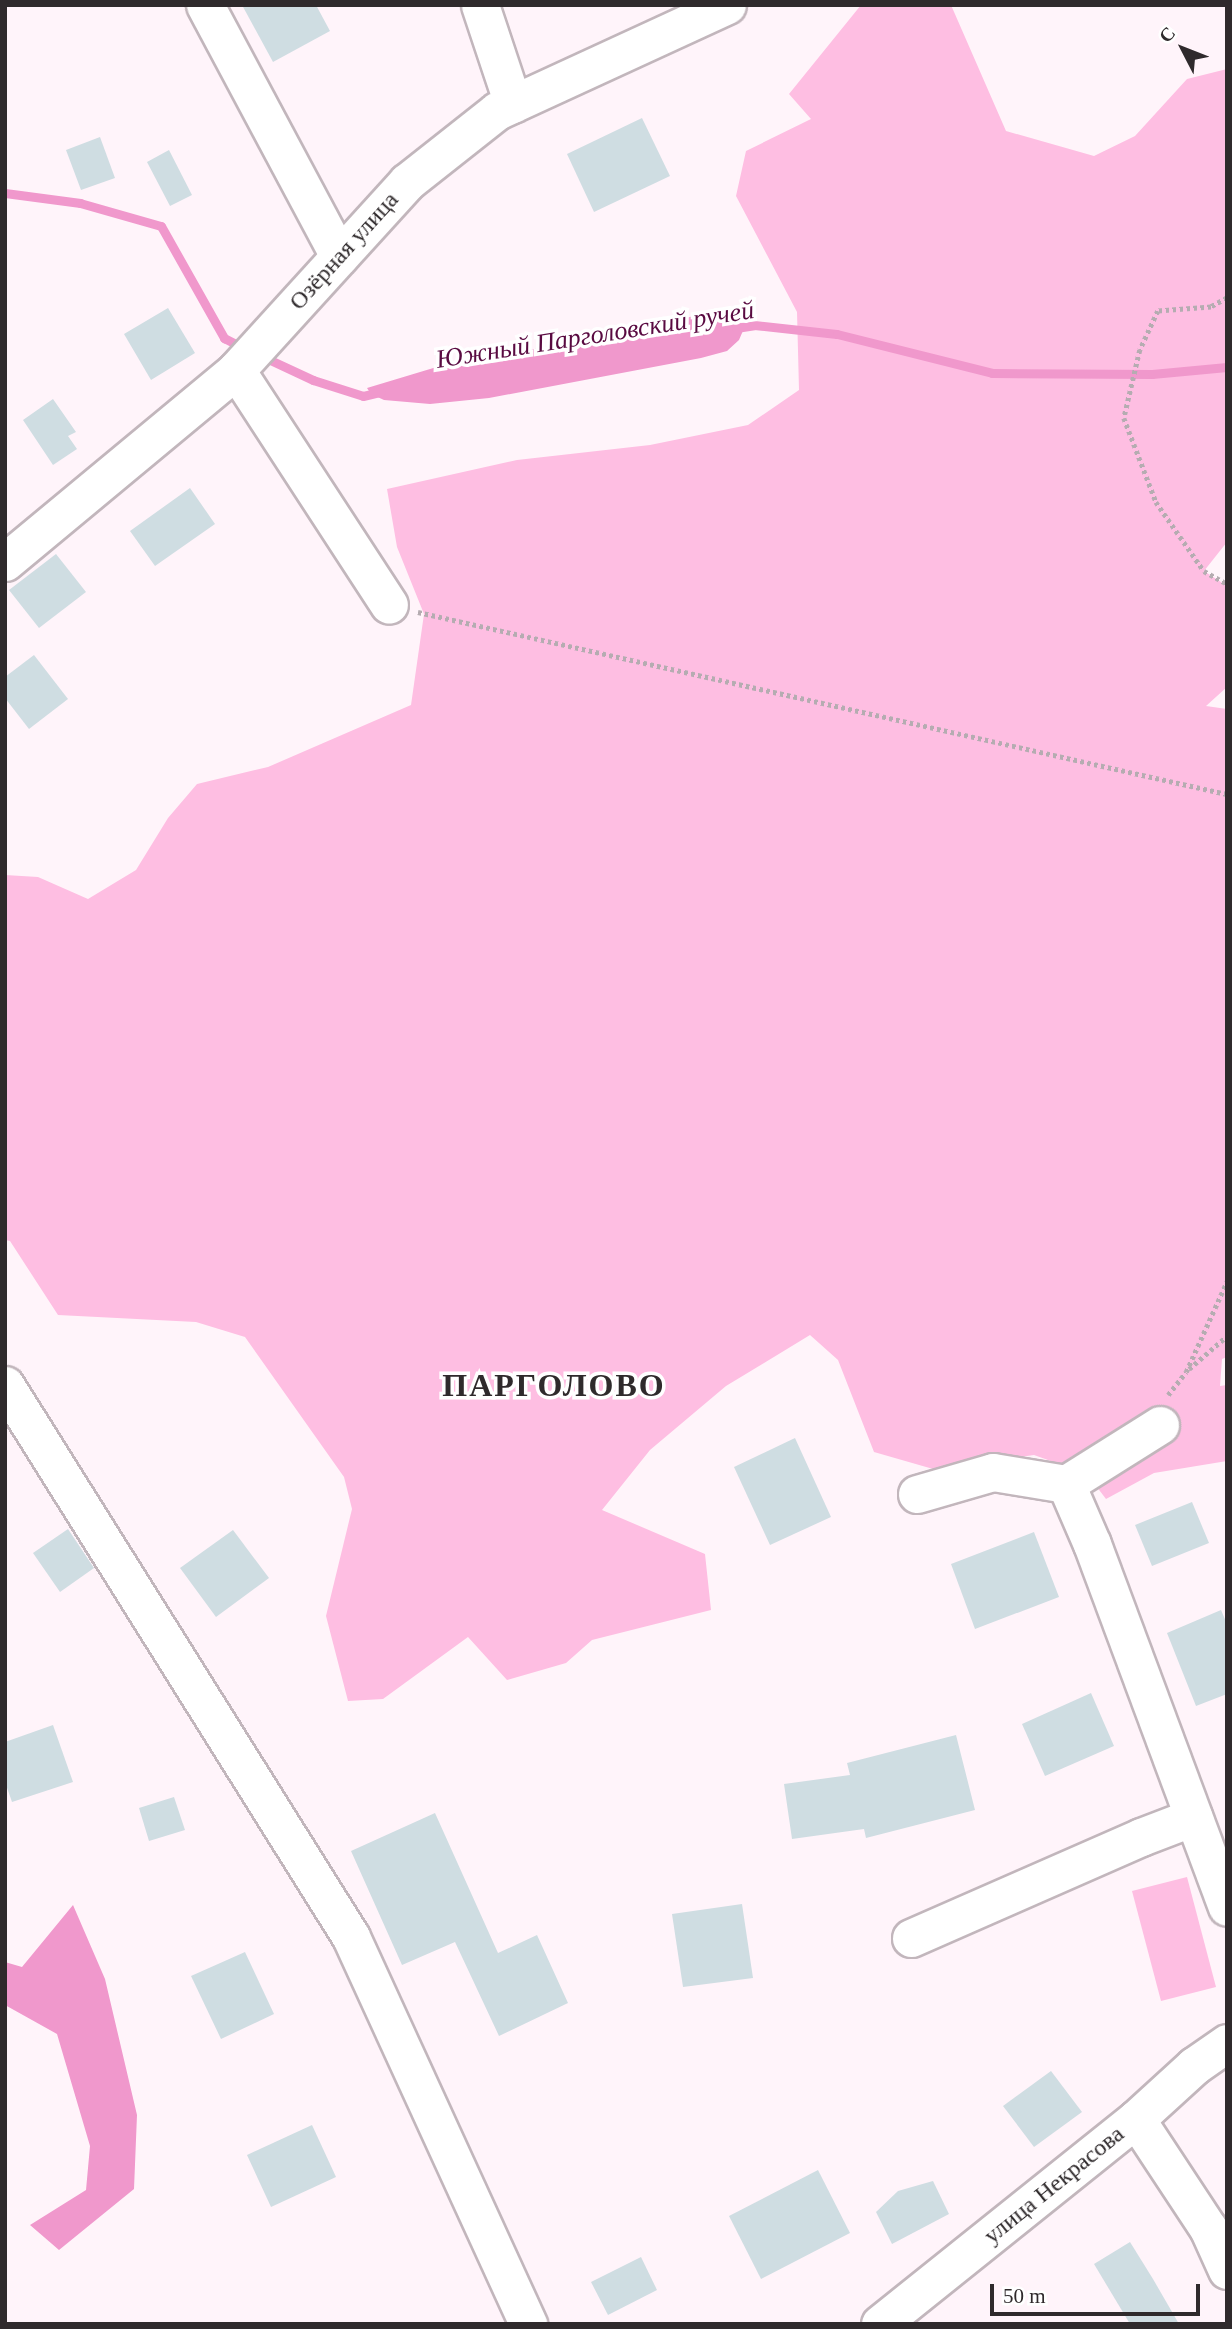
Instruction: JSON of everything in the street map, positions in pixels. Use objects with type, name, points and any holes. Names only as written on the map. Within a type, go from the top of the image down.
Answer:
[{"type":"street","points":[[205,5],[339,256]]},
{"type":"street","points":[[480,5],[513,104]]},
{"type":"street","name":"Озёрная улица","points":[[5,562],[236,370],[407,182],[497,111],[727,5]]},
{"type":"street","points":[[236,370],[389,605]]},
{"type":"street","points":[[5,1385],[351,1937],[528,2324]]},
{"type":"street","points":[[917,1494],[993,1472],[1066,1484],[1160,1425]]},
{"type":"street","points":[[1066,1484],[1092,1544],[1227,1907]]},
{"type":"street","points":[[911,1938],[1141,1837],[1194,1817]]},
{"type":"street","name":"улица Некрасова","points":[[880,2324],[1136,2119],[1194,2066],[1227,2043]]},
{"type":"street","points":[[1136,2119],[1208,2228],[1227,2270]]},
{"type":"path","points":[[1227,298],[1211,307],[1158,311],[1140,350],[1124,418],[1156,502],[1204,571],[1227,584]]},
{"type":"path","points":[[389,605],[1227,794]]},
{"type":"path","points":[[1227,1281],[1186,1372],[1227,1336]]},
{"type":"shaded area","points":[[861,5],[951,5],[1006,131],[1094,156],[1135,136],[1187,79],[1227,69],[1227,542],[1204,571],[1227,586],[1227,687],[1206,706],[1227,709],[1227,1357],[1222,1359],[1220,1386],[1227,1385],[1227,1461],[1154,1473],[1106,1499],[1087,1474],[1034,1455],[976,1463],[947,1473],[874,1452],[838,1360],[810,1335],[726,1386],[650,1450],[602,1510],[705,1554],[711,1610],[592,1640],[566,1663],[507,1680],[468,1637],[383,1699],[348,1701],[326,1616],[352,1509],[344,1477],[245,1337],[196,1322],[58,1315],[10,1241],[5,1240],[5,875],[38,877],[88,899],[136,870],[168,818],[197,784],[268,767],[411,705],[424,614],[397,547],[387,489],[517,460],[650,445],[748,425],[799,390],[797,312],[736,196],[746,151],[811,119],[789,94]]},
{"type":"shaded area","points":[[717,311],[745,326],[739,340],[727,351],[701,358],[489,398],[430,404],[384,400],[371,394],[367,388],[440,366],[580,341]]},
{"type":"shaded area","points":[[1187,1877],[1216,1987],[1161,2001],[1132,1891]]},
{"type":"shaded area","points":[[73,1905],[105,1979],[137,2115],[134,2189],[59,2250],[30,2225],[86,2190],[90,2146],[57,2034],[5,2005],[5,1962],[22,1967]]},
{"type":"building","points":[[242,5],[316,5],[330,31],[273,62]]},
{"type":"building","points":[[642,118],[670,176],[594,212],[567,154]]},
{"type":"building","points":[[100,137],[115,178],[81,190],[66,150]]},
{"type":"building","points":[[169,150],[192,195],[170,206],[147,162]]},
{"type":"building","points":[[168,308],[195,353],[151,380],[124,334]]},
{"type":"building","points":[[53,399],[76,432],[68,436],[77,449],[53,465],[23,420]]},
{"type":"building","points":[[190,488],[215,524],[155,566],[130,531]]},
{"type":"building","points":[[56,554],[86,592],[39,628],[9,590]]},
{"type":"building","points":[[34,655],[68,699],[29,729],[5,698],[5,677]]},
{"type":"building","points":[[795,1438],[831,1517],[770,1545],[734,1467]]},
{"type":"building","points":[[1192,1502],[1209,1543],[1152,1566],[1135,1525]]},
{"type":"building","points":[[68,1529],[94,1568],[60,1592],[33,1553]]},
{"type":"building","points":[[233,1530],[269,1578],[216,1617],[180,1568]]},
{"type":"building","points":[[1034,1532],[1059,1597],[975,1629],[951,1564]]},
{"type":"building","points":[[1221,1610],[1227,1624],[1227,1694],[1196,1706],[1167,1633]]},
{"type":"building","points":[[1091,1693],[1114,1746],[1045,1776],[1022,1724]]},
{"type":"building","points":[[53,1725],[73,1782],[12,1802],[5,1782],[5,1742]]},
{"type":"building","points":[[956,1735],[975,1810],[866,1838],[864,1829],[792,1839],[784,1784],[850,1775],[847,1763]]},
{"type":"building","points":[[174,1797],[185,1830],[149,1841],[139,1808]]},
{"type":"building","points":[[435,1813],[498,1953],[537,1935],[568,2003],[499,2036],[455,1942],[402,1965],[351,1851]]},
{"type":"building","points":[[742,1904],[753,1978],[683,1987],[672,1914]]},
{"type":"building","points":[[245,1952],[274,2014],[221,2039],[191,1976]]},
{"type":"building","points":[[1051,2071],[1082,2112],[1034,2147],[1003,2106]]},
{"type":"building","points":[[312,2125],[336,2177],[271,2207],[247,2155]]},
{"type":"building","points":[[818,2170],[850,2233],[761,2279],[729,2216]]},
{"type":"building","points":[[933,2181],[949,2214],[892,2244],[876,2212],[898,2191]]},
{"type":"building","points":[[1130,2242],[1179,2324],[1130,2324],[1094,2264]]},
{"type":"building","points":[[641,2257],[657,2290],[608,2315],[591,2282]]},
{"type":"waterway","name":"Южный Парголовский ручей","points":[[5,193],[80,203],[161,226],[224,338],[238,345]]},
{"type":"waterway","name":"Южный Парголовский ручей","points":[[736,328],[754,325],[837,334],[992,373],[1152,374],[1227,367]]},
{"type":"waterway","name":"Южный Парголовский ручей","points":[[268,359],[313,380],[363,396],[381,392]]},
{"type":"district","name":"ПАРГОЛОВО","points":[[554,1385]]}]
